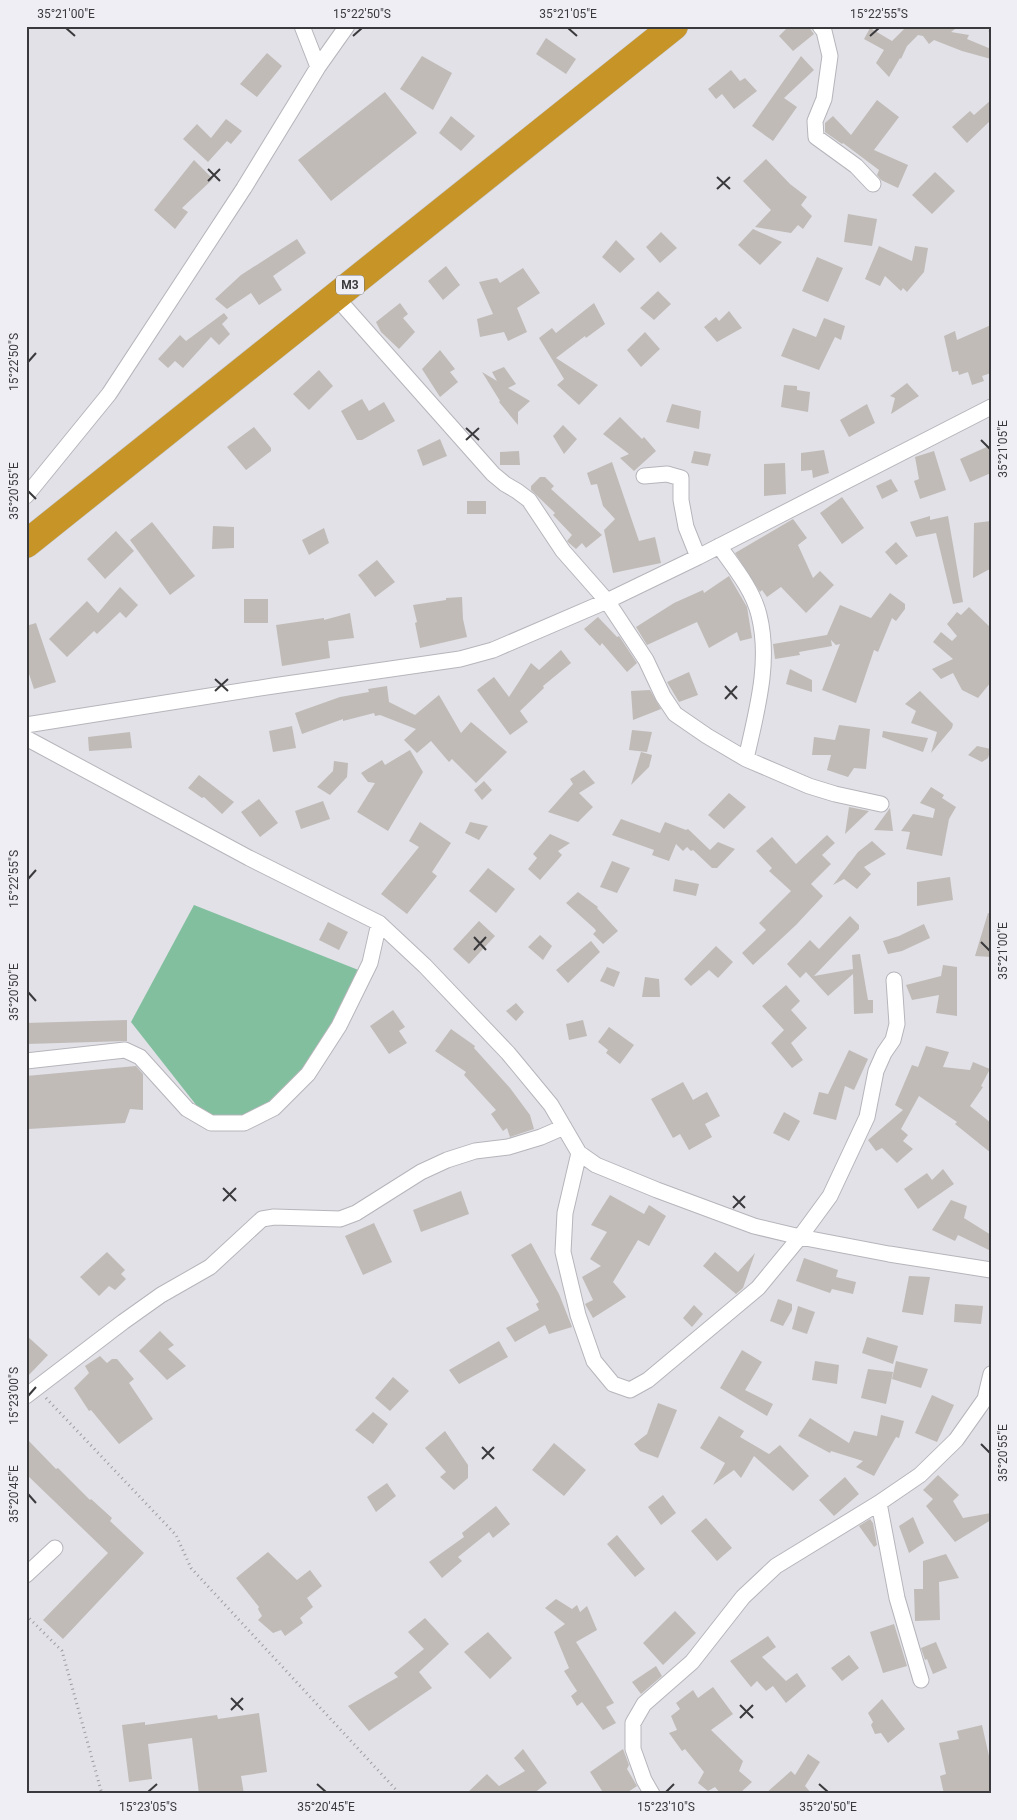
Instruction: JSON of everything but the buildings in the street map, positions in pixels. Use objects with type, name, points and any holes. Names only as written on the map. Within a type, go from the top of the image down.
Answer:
[{"type":"highway","name":"M3","points":[[26,544],[674,26]]},
{"type":"street","points":[[302,26],[318,67]]},
{"type":"street","points":[[26,496],[109,394],[244,188],[318,67],[347,26]]},
{"type":"street","points":[[820,26],[824,31],[830,56],[824,99],[815,121],[816,138],[856,166],[873,184]]},
{"type":"street","points":[[336,296],[493,474],[529,500],[563,551],[607,601],[646,660],[663,696],[675,714],[746,759],[809,786],[881,804]]},
{"type":"street","points":[[26,725],[460,659],[493,650],[607,601],[698,557],[991,407]]},
{"type":"street","points":[[644,476],[668,474],[681,478],[681,500],[686,527],[698,557]]},
{"type":"street","points":[[719,546],[745,584],[759,614],[764,652],[759,698],[746,759]]},
{"type":"street","points":[[26,738],[249,858],[379,923],[426,966],[508,1053],[551,1104],[579,1153],[596,1165],[754,1226],[888,1254],[991,1270]]},
{"type":"street","points":[[26,1061],[126,1050],[140,1057],[187,1109],[211,1123],[244,1123],[274,1108],[308,1074],[339,1026],[370,963],[379,923]]},
{"type":"street","points":[[579,1153],[565,1214],[563,1252],[578,1316],[594,1361],[613,1384],[630,1390],[648,1380],[758,1288],[800,1237],[830,1196],[867,1117],[876,1071],[884,1053],[893,1040],[897,1024],[894,980]]},
{"type":"street","points":[[32,1392],[161,1295],[210,1267],[262,1219],[274,1217],[340,1220],[356,1213],[422,1172],[448,1160],[474,1151],[516,1144],[540,1137],[564,1126]]},
{"type":"street","points":[[652,1794],[644,1780],[633,1750],[633,1724],[644,1704],[692,1662],[743,1597],[776,1566],[880,1503],[920,1475],[956,1440],[985,1399],[991,1374]]},
{"type":"street","points":[[880,1503],[897,1598],[921,1680]]},
{"type":"street","points":[[26,1575],[55,1548]]},
{"type":"path","points":[[987,26],[991,32]]},
{"type":"path","points":[[32,1392],[103,1459],[176,1535],[191,1568],[400,1794]]},
{"type":"path","points":[[26,1615],[62,1651],[102,1794]]},
{"type":"green space","points":[[194,905],[366,973],[300,1079],[247,1121],[204,1115],[131,1022]]}]
